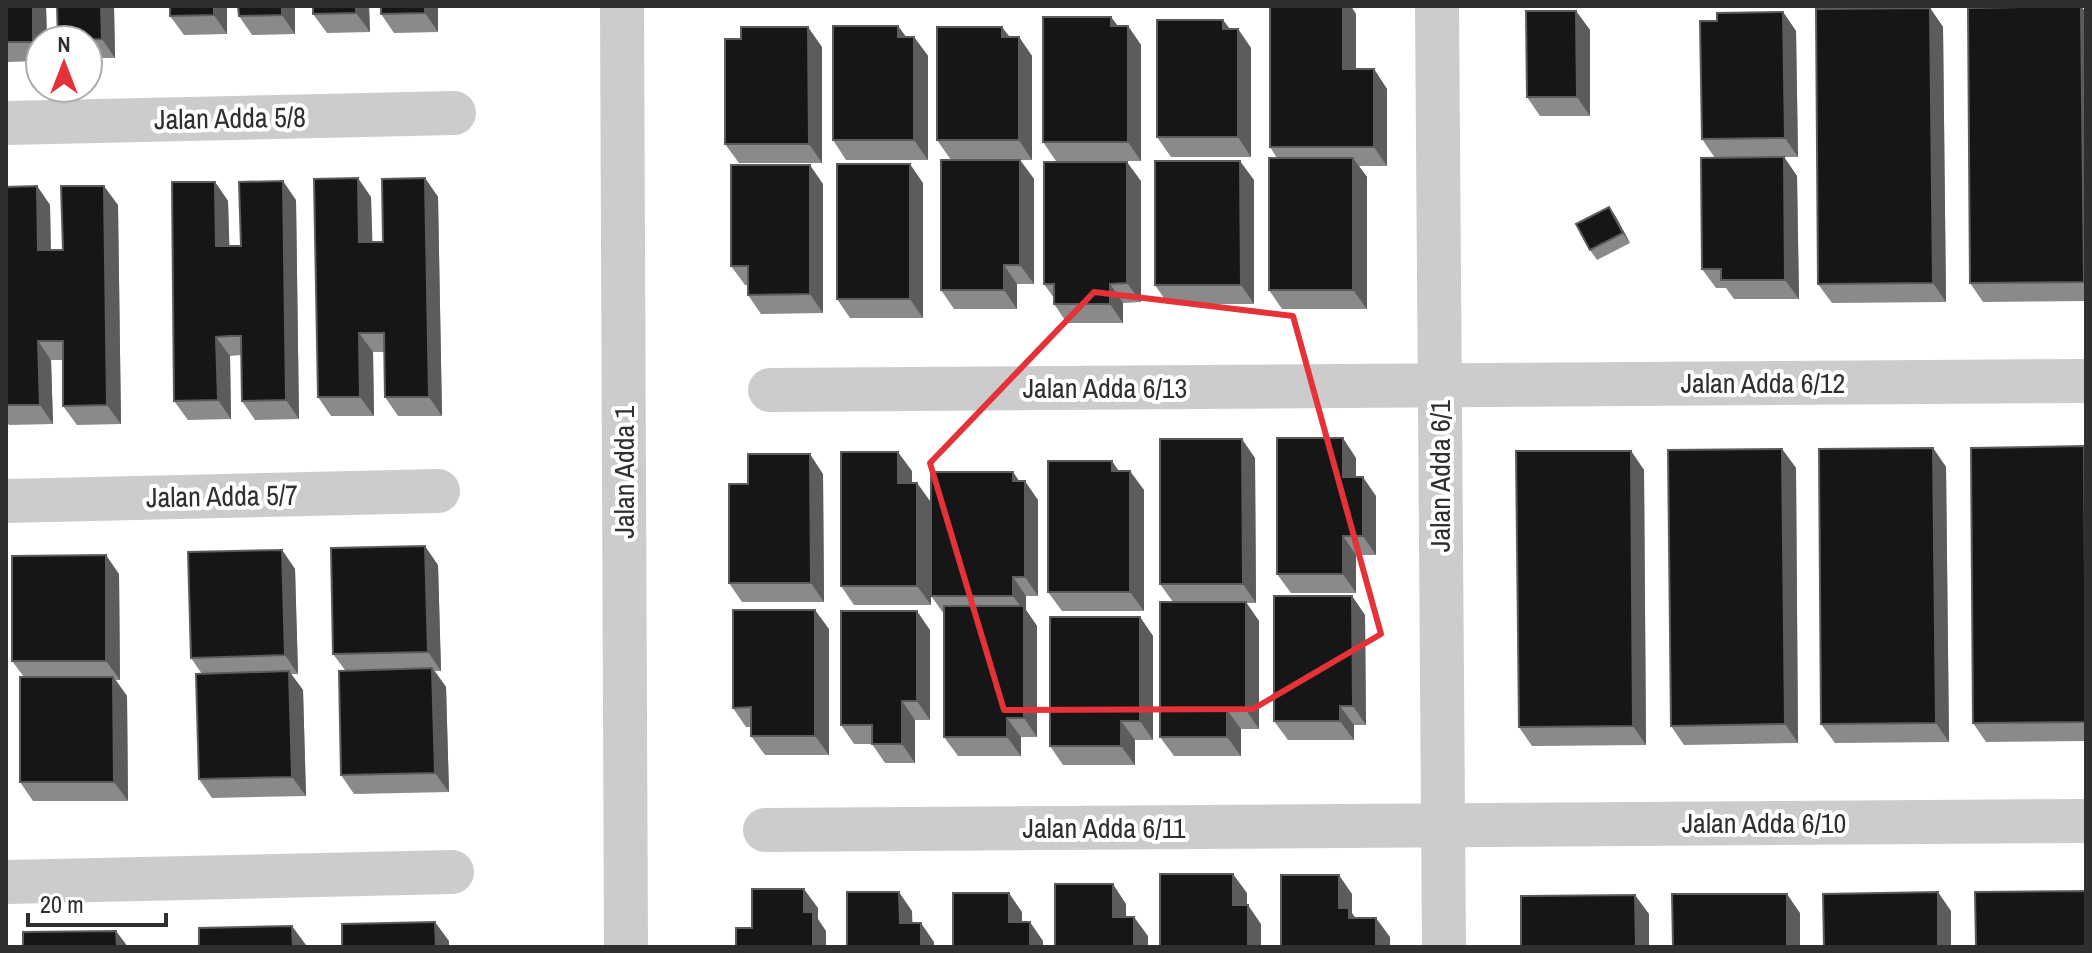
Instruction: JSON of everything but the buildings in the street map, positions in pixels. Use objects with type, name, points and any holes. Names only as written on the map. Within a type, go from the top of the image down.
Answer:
[{"type":"street","name":"Jalan Adda 1","points":[[622,6],[625,944]]},
{"type":"street","name":"Jalan Adda 6/1","points":[[1437,6],[1444,947]]},
{"type":"street","name":"Jalan Adda 5/8","points":[[6,123],[454,113]]},
{"type":"street","name":"Jalan Adda 6/12","points":[[1440,386],[2086,381]]},
{"type":"street","name":"Jalan Adda 6/13","points":[[770,390],[1440,386]]},
{"type":"street","name":"Jalan Adda 5/7","points":[[6,501],[438,491]]},
{"type":"street","name":"Jalan Adda 6/10","points":[[1443,826],[2086,821]]},
{"type":"street","name":"Jalan Adda 6/11","points":[[765,830],[1443,826]]},
{"type":"street","points":[[6,882],[452,872]]},
{"type":"highlighted area","points":[[1094,292],[1293,316],[1381,634],[1253,709],[1004,710],[930,463]]}]
